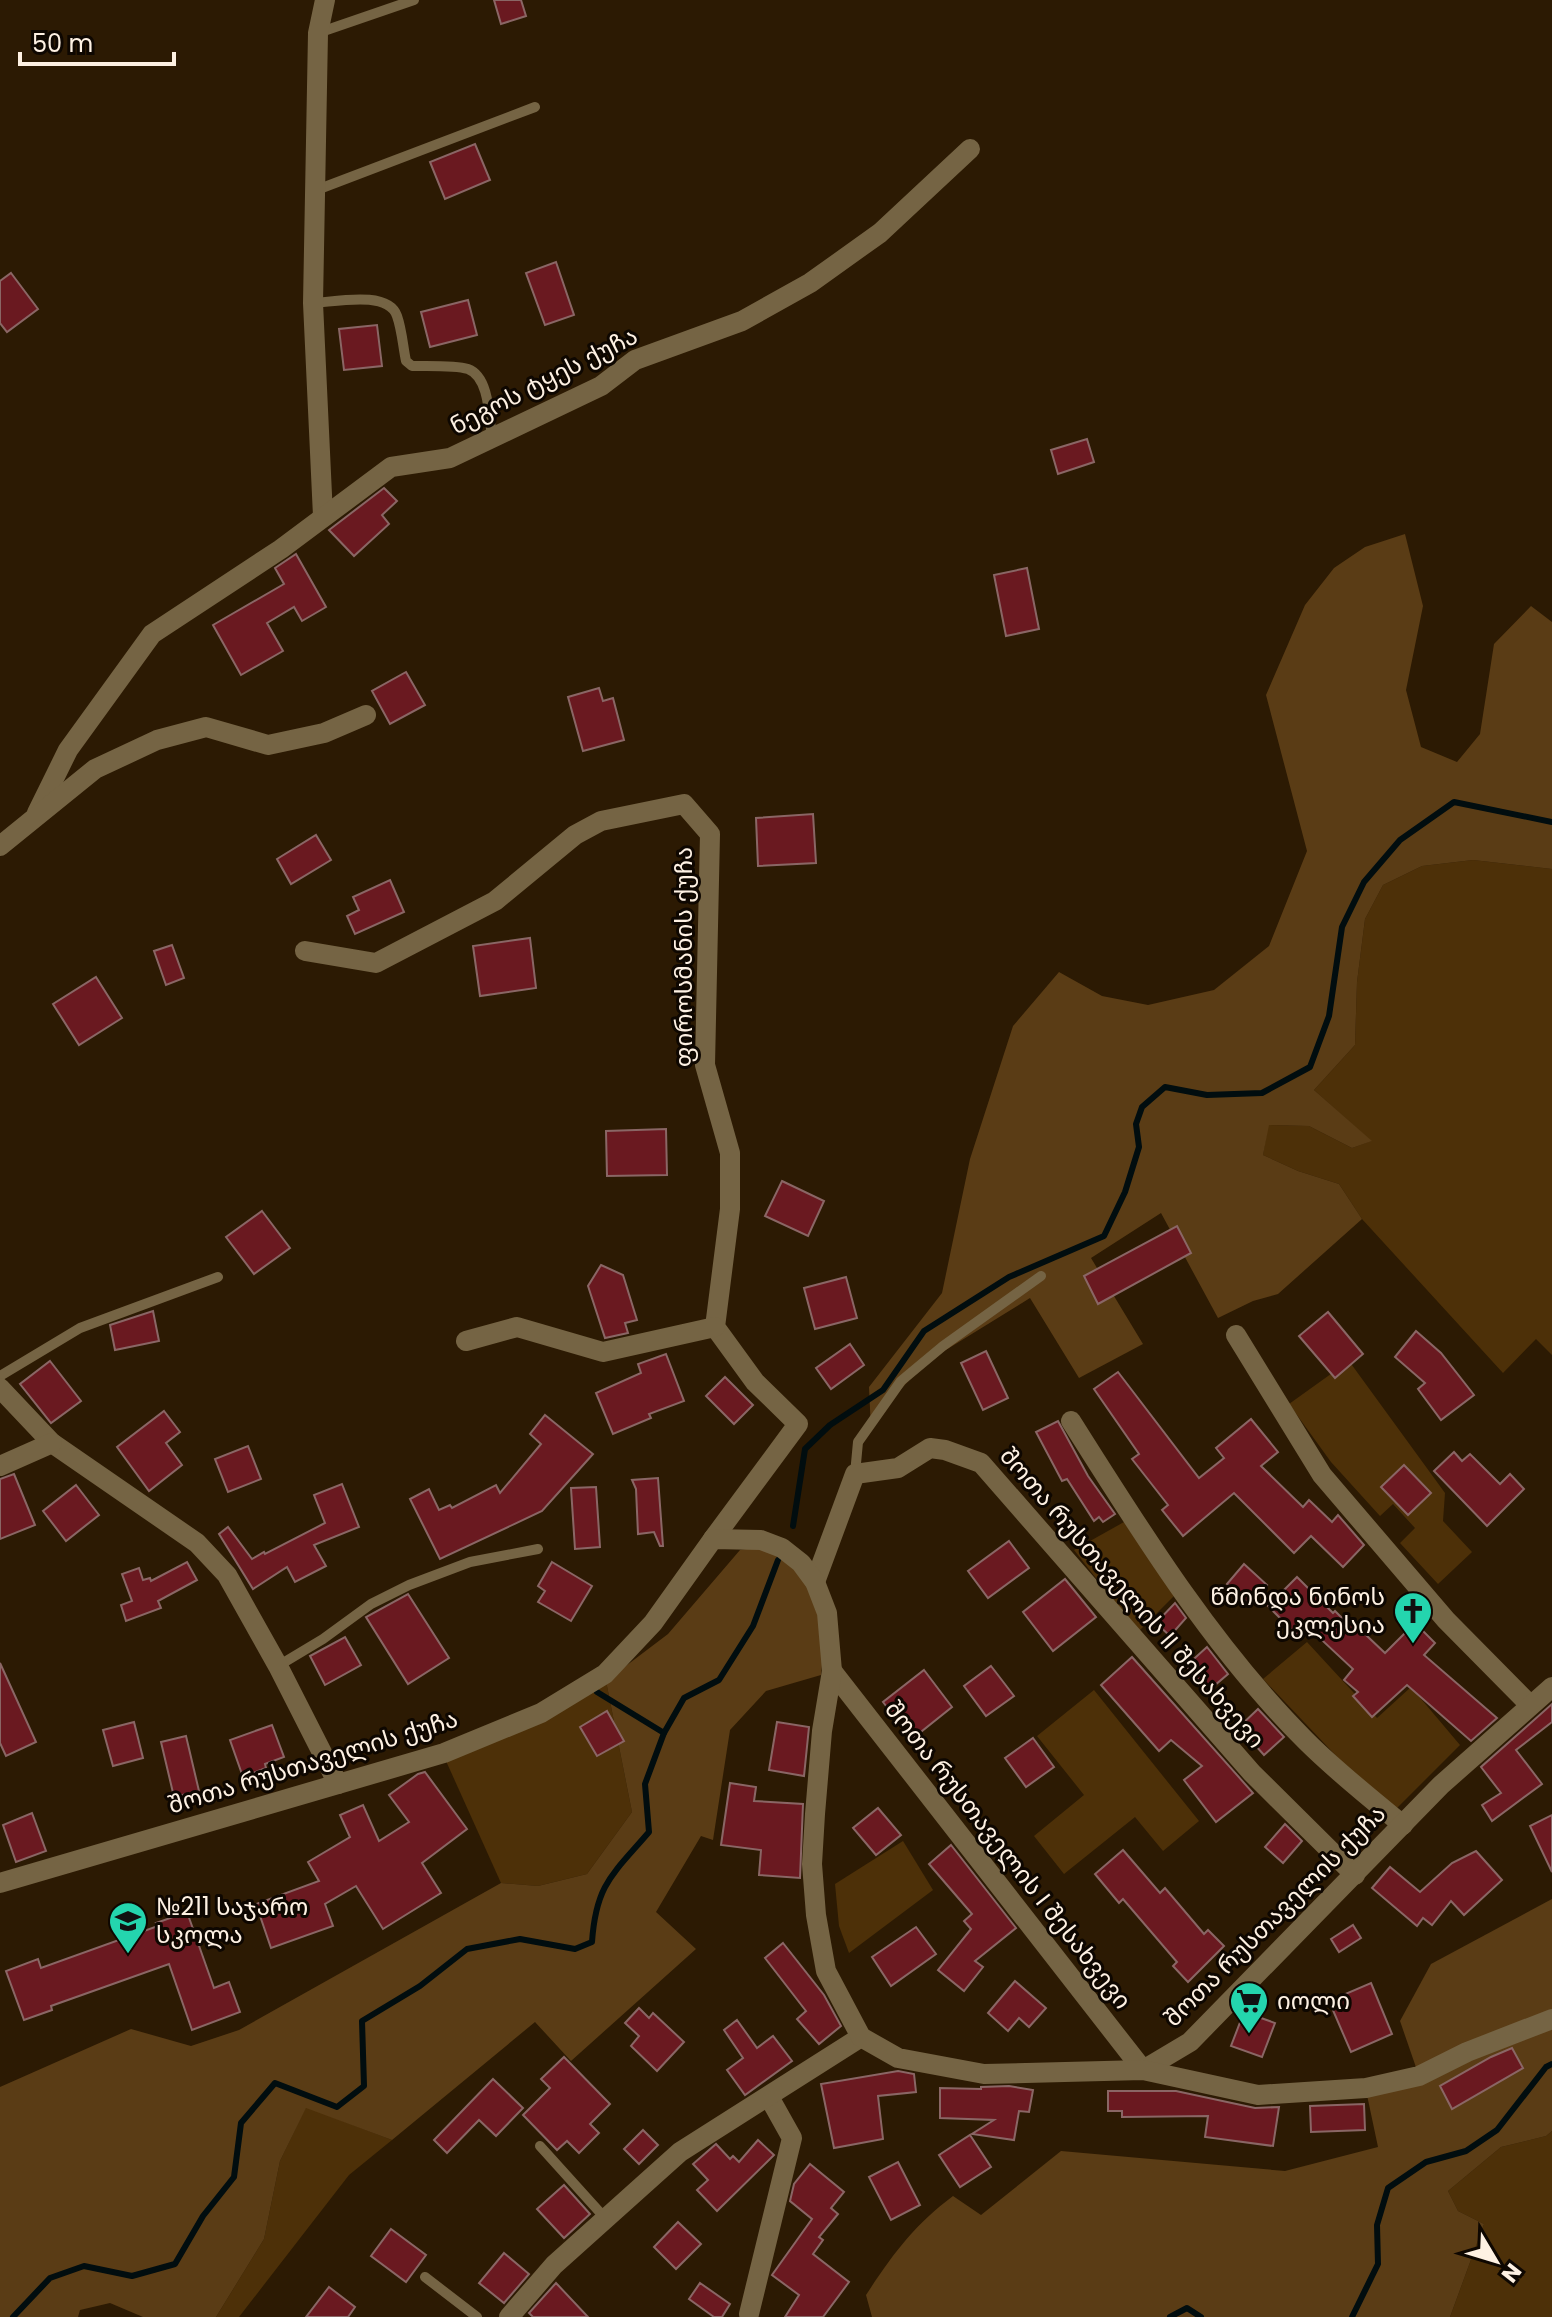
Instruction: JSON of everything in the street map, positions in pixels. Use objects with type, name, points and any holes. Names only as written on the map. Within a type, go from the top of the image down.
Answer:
[{"type":"street","points":[[323,516],[313,303],[318,33],[325,0]]},
{"type":"street","name":"ნეგოს ტყეს ქუჩა","points":[[37,813],[68,750],[152,634],[281,549],[391,467],[450,458],[601,386],[635,360],[742,321],[810,283],[880,233],[970,149]]},
{"type":"street","name":"ნეგოს ტყეს ქუჩა","points":[[0,846],[95,769],[157,740],[206,727],[268,745],[324,733],[366,715]]},
{"type":"street","name":"ფიროსმანის ქუჩა","points":[[305,951],[376,963],[495,901],[575,835],[601,821],[684,804],[710,834],[705,1065],[730,1153],[730,1209],[715,1327]]},
{"type":"street","points":[[466,1341],[517,1327],[603,1352],[715,1327],[755,1382],[798,1424],[713,1539]]},
{"type":"street","points":[[1236,1335],[1322,1475],[1446,1620],[1530,1705]]},
{"type":"street","points":[[0,1388],[52,1443],[197,1543],[227,1575],[338,1784]]},
{"type":"street","points":[[1071,1421],[1129,1513],[1251,1682],[1305,1741],[1403,1825]]},
{"type":"street","points":[[0,1466],[52,1443]]},
{"type":"street","name":"შოთა რუსთაველის II შესახვევი","points":[[855,1474],[898,1468],[930,1448],[981,1463],[1252,1773],[1355,1875]]},
{"type":"street","points":[[815,1582],[855,1474]]},
{"type":"street","points":[[509,2317],[554,2265],[680,2152],[861,2037],[826,1971],[816,1915],[812,1864],[815,1814],[822,1731],[832,1671],[827,1613],[815,1582],[801,1563],[782,1548],[761,1540],[713,1539]]},
{"type":"street","name":"შოთა რუსთაველის ქუჩა","points":[[0,1883],[444,1753],[541,1713],[605,1674],[653,1623],[713,1539]]},
{"type":"street","name":"შოთა რუსთაველის I შესახვევი","points":[[832,1671],[1143,2070]]},
{"type":"street","name":"შოთა რუსთაველის ქუჩა","points":[[861,2037],[898,2058],[973,2073],[1143,2070],[1190,2042],[1441,1785],[1552,1687]]},
{"type":"street","points":[[1143,2070],[1258,2095],[1366,2088],[1419,2076],[1467,2052],[1552,2019]]},
{"type":"street","points":[[749,2314],[792,2138],[769,2097]]},
{"type":"lane","points":[[318,33],[414,0]]},
{"type":"lane","points":[[314,191],[535,107]]},
{"type":"lane","points":[[313,303],[368,299],[387,304],[397,315],[406,361],[412,366],[468,369],[480,377],[492,438]]},
{"type":"lane","points":[[855,1474],[858,1442],[901,1381],[943,1346],[1041,1276]]},
{"type":"lane","points":[[0,1376],[80,1328],[218,1277]]},
{"type":"lane","points":[[278,1666],[323,1639],[371,1604],[409,1585],[470,1562],[538,1549]]},
{"type":"lane","points":[[540,2146],[605,2218]]},
{"type":"lane","points":[[425,2277],[477,2317]]},
{"type":"shaded area","points":[[1405,534],[1423,606],[1406,690],[1421,747],[1457,762],[1480,734],[1494,644],[1531,606],[1552,622],[1552,869],[1473,860],[1422,866],[1383,885],[1365,919],[1357,982],[1355,1045],[1314,1090],[1372,1141],[1352,1148],[1309,1126],[1269,1125],[1263,1155],[1298,1171],[1339,1184],[1362,1219],[1278,1294],[1253,1301],[1218,1318],[1161,1213],[1091,1258],[1143,1344],[1079,1378],[1030,1298],[928,1361],[896,1394],[871,1430],[869,1387],[942,1293],[970,1159],[1013,1026],[1059,972],[1102,996],[1148,1005],[1214,990],[1269,946],[1307,851],[1266,695],[1305,605],[1334,568],[1365,547]]},
{"type":"shaded area","points":[[1473,860],[1552,869],[1552,1355],[1536,1339],[1503,1373],[1362,1219],[1339,1184],[1298,1171],[1263,1155],[1268,1125],[1309,1126],[1352,1148],[1371,1141],[1314,1090],[1355,1045],[1357,982],[1365,919],[1383,885],[1422,866]]},
{"type":"shaded area","points":[[1349,1361],[1445,1493],[1443,1521],[1472,1552],[1438,1584],[1400,1543],[1415,1528],[1393,1504],[1380,1516],[1331,1462],[1289,1404]]},
{"type":"shaded area","points":[[1124,1522],[1175,1595],[1138,1632],[1074,1550]]},
{"type":"shaded area","points":[[765,1546],[795,1559],[813,1588],[824,1644],[821,1675],[766,1691],[730,1730],[713,1840],[701,1836],[656,1912],[696,1949],[571,2061],[535,2022],[392,2140],[306,2108],[280,2161],[264,2239],[216,2317],[143,2317],[110,2303],[80,2310],[78,2317],[0,2317],[0,2087],[131,2029],[191,2046],[239,2030],[501,1883],[538,1886],[587,1874],[632,1812],[606,1681],[668,1634],[740,1550]]},
{"type":"shaded area","points":[[1307,1642],[1377,1718],[1411,1687],[1460,1745],[1396,1809],[1361,1782],[1263,1679]]},
{"type":"shaded area","points":[[606,1681],[632,1812],[587,1874],[538,1886],[501,1883],[446,1761]]},
{"type":"shaded area","points":[[1094,1690],[1199,1821],[1163,1851],[1135,1817],[1064,1874],[1034,1836],[1084,1795],[1037,1736]]},
{"type":"shaded area","points":[[903,1841],[933,1890],[849,1953],[839,1926],[835,1884]]},
{"type":"shaded area","points":[[1552,1899],[1552,2019],[1419,2076],[1400,2021],[1431,1964]]},
{"type":"shaded area","points":[[1552,2026],[1552,2131],[1546,2136],[1501,2147],[1448,2191],[1458,2211],[1484,2224],[1450,2317],[872,2317],[866,2295],[876,2280],[915,2229],[953,2196],[981,2215],[1061,2151],[1285,2171],[1378,2147],[1367,2095]]},
{"type":"shaded area","points":[[306,2107],[392,2140],[349,2175],[239,2317],[216,2317],[264,2239],[280,2161]]},
{"type":"shaded area","points":[[1552,2131],[1552,2317],[1450,2317],[1484,2224],[1458,2211],[1448,2191],[1501,2147],[1546,2136]]},
{"type":"building","points":[[494,0],[521,0],[526,16],[501,24]]},
{"type":"building","points":[[475,144],[490,180],[445,199],[430,162]]},
{"type":"building","points":[[556,262],[574,315],[545,325],[526,273]]},
{"type":"building","points":[[11,273],[38,309],[7,332],[0,323],[0,281]]},
{"type":"building","points":[[468,300],[477,335],[430,347],[421,312]]},
{"type":"building","points":[[377,325],[382,366],[344,370],[339,329]]},
{"type":"building","points":[[1087,439],[1094,462],[1058,474],[1051,450]]},
{"type":"building","points":[[384,488],[397,501],[382,515],[389,524],[354,556],[329,530]]},
{"type":"building","points":[[296,554],[326,607],[302,621],[294,607],[267,623],[283,651],[241,675],[213,625],[284,584],[275,568]]},
{"type":"building","points":[[1027,568],[1039,629],[1006,636],[994,575]]},
{"type":"building","points":[[406,672],[425,705],[390,724],[372,691]]},
{"type":"building","points":[[599,688],[603,701],[613,698],[624,740],[583,751],[568,697]]},
{"type":"building","points":[[813,814],[816,863],[758,866],[756,818]]},
{"type":"building","points":[[316,835],[331,860],[291,884],[277,859]]},
{"type":"building","points":[[390,880],[404,912],[355,934],[347,916],[359,910],[353,897]]},
{"type":"building","points":[[530,938],[536,988],[480,996],[473,946]]},
{"type":"building","points":[[172,945],[184,978],[166,985],[154,951]]},
{"type":"building","points":[[96,977],[122,1018],[79,1045],[53,1004]]},
{"type":"building","points":[[666,1129],[667,1175],[607,1176],[606,1131]]},
{"type":"building","points":[[782,1181],[824,1201],[808,1236],[765,1216]]},
{"type":"building","points":[[262,1211],[290,1248],[254,1274],[226,1237]]},
{"type":"building","points":[[1177,1226],[1191,1253],[1098,1304],[1084,1276]]},
{"type":"building","points":[[601,1265],[623,1275],[637,1320],[625,1323],[628,1333],[605,1338],[588,1286]]},
{"type":"building","points":[[846,1277],[857,1318],[815,1329],[804,1288]]},
{"type":"building","points":[[153,1311],[159,1341],[115,1350],[110,1325]]},
{"type":"building","points":[[1328,1312],[1363,1354],[1335,1378],[1299,1336]]},
{"type":"building","points":[[1416,1331],[1441,1353],[1474,1395],[1441,1420],[1418,1389],[1425,1383],[1395,1357]]},
{"type":"building","points":[[850,1344],[864,1365],[831,1389],[816,1368]]},
{"type":"building","points":[[986,1351],[1008,1398],[983,1410],[961,1363]]},
{"type":"building","points":[[666,1354],[684,1401],[649,1414],[651,1418],[613,1434],[596,1393],[641,1373],[638,1364]]},
{"type":"building","points":[[50,1361],[81,1401],[51,1423],[20,1384]]},
{"type":"building","points":[[1118,1372],[1199,1478],[1224,1458],[1216,1448],[1251,1419],[1278,1452],[1261,1466],[1303,1507],[1309,1500],[1332,1522],[1338,1515],[1364,1545],[1343,1567],[1311,1536],[1294,1553],[1234,1493],[1183,1536],[1162,1510],[1168,1505],[1132,1459],[1139,1454],[1094,1389]]},
{"type":"building","points":[[725,1377],[753,1405],[734,1424],[706,1396]]},
{"type":"building","points":[[164,1411],[180,1432],[166,1443],[182,1465],[149,1491],[117,1447]]},
{"type":"building","points":[[545,1415],[593,1454],[542,1511],[440,1559],[410,1499],[429,1489],[439,1510],[450,1505],[452,1508],[496,1485],[500,1493],[541,1444],[530,1434]]},
{"type":"building","points":[[1058,1421],[1088,1476],[1115,1514],[1103,1522],[1099,1517],[1094,1521],[1067,1479],[1062,1481],[1036,1432]]},
{"type":"building","points":[[248,1446],[261,1479],[228,1492],[215,1459]]},
{"type":"building","points":[[1454,1452],[1462,1461],[1470,1454],[1500,1484],[1510,1474],[1524,1489],[1487,1526],[1434,1471]]},
{"type":"building","points":[[1404,1465],[1431,1493],[1408,1515],[1381,1487]]},
{"type":"building","points":[[14,1474],[35,1525],[0,1539],[0,1479]]},
{"type":"building","points":[[658,1478],[663,1546],[660,1546],[654,1532],[638,1534],[636,1489],[632,1480]]},
{"type":"building","points":[[342,1484],[359,1527],[314,1545],[326,1566],[295,1582],[287,1567],[253,1589],[219,1534],[228,1527],[252,1559],[265,1554],[325,1523],[314,1495]]},
{"type":"building","points":[[76,1485],[99,1515],[66,1541],[43,1511]]},
{"type":"building","points":[[596,1487],[600,1547],[575,1549],[571,1488]]},
{"type":"building","points":[[1009,1541],[1029,1568],[988,1598],[968,1571]]},
{"type":"building","points":[[187,1562],[197,1580],[158,1601],[161,1608],[126,1621],[121,1605],[132,1601],[122,1574],[139,1568],[143,1580],[150,1578],[151,1581]]},
{"type":"building","points":[[552,1562],[592,1586],[571,1621],[538,1602],[545,1591],[538,1586]]},
{"type":"building","points":[[1244,1564],[1267,1585],[1249,1604],[1227,1584]]},
{"type":"building","points":[[1297,1577],[1333,1613],[1335,1611],[1346,1622],[1349,1619],[1385,1653],[1415,1623],[1435,1643],[1424,1655],[1497,1718],[1471,1741],[1407,1685],[1372,1717],[1353,1696],[1358,1692],[1344,1680],[1353,1669],[1308,1627],[1298,1636],[1268,1606]]},
{"type":"building","points":[[1065,1579],[1096,1617],[1053,1651],[1023,1612]]},
{"type":"building","points":[[408,1594],[449,1658],[408,1684],[366,1617]]},
{"type":"building","points":[[1175,1603],[1186,1618],[1170,1636],[1156,1623]]},
{"type":"building","points":[[345,1637],[361,1665],[325,1685],[310,1656]]},
{"type":"building","points":[[1207,1647],[1228,1674],[1208,1691],[1186,1666]]},
{"type":"building","points":[[1132,1657],[1253,1793],[1216,1822],[1184,1780],[1202,1766],[1171,1740],[1159,1751],[1101,1685]]},
{"type":"building","points":[[0,1663],[36,1742],[6,1756],[0,1743]]},
{"type":"building","points":[[991,1666],[1014,1696],[986,1716],[964,1686]]},
{"type":"building","points":[[924,1670],[952,1707],[912,1739],[883,1702]]},
{"type":"building","points":[[1552,1704],[1552,1722],[1516,1750],[1542,1784],[1492,1821],[1482,1805],[1501,1793],[1481,1767]]},
{"type":"building","points":[[1258,1709],[1284,1737],[1264,1755],[1239,1727]]},
{"type":"building","points":[[607,1711],[624,1741],[597,1756],[580,1727]]},
{"type":"building","points":[[134,1722],[143,1758],[113,1766],[103,1730]]},
{"type":"building","points":[[777,1722],[809,1727],[804,1776],[769,1770]]},
{"type":"building","points":[[272,1725],[284,1757],[243,1777],[230,1740]]},
{"type":"building","points":[[186,1736],[199,1791],[174,1797],[161,1742]]},
{"type":"building","points":[[1033,1738],[1054,1767],[1026,1787],[1005,1758]]},
{"type":"building","points":[[425,1772],[467,1829],[422,1863],[441,1893],[383,1929],[356,1886],[325,1904],[333,1926],[271,1948],[256,1904],[319,1881],[308,1862],[350,1837],[340,1815],[363,1805],[379,1841],[409,1822],[389,1795]]},
{"type":"building","points":[[730,1783],[756,1787],[754,1801],[803,1804],[800,1878],[759,1875],[761,1850],[721,1845]]},
{"type":"building","points":[[878,1808],[901,1835],[876,1855],[853,1828]]},
{"type":"building","points":[[32,1813],[46,1851],[16,1862],[3,1825]]},
{"type":"building","points":[[1552,1815],[1552,1872],[1530,1826]]},
{"type":"building","points":[[1285,1824],[1302,1841],[1283,1863],[1265,1847]]},
{"type":"building","points":[[951,1845],[1016,1928],[975,1961],[983,1967],[964,1991],[938,1970],[971,1929],[964,1921],[972,1914],[929,1864]]},
{"type":"building","points":[[1123,1850],[1160,1893],[1165,1888],[1204,1934],[1208,1930],[1224,1946],[1188,1982],[1173,1966],[1177,1962],[1123,1899],[1119,1903],[1095,1874]]},
{"type":"building","points":[[1476,1851],[1502,1880],[1464,1915],[1451,1901],[1432,1925],[1423,1918],[1417,1926],[1372,1888],[1390,1867],[1420,1892],[1452,1863]]},
{"type":"building","points":[[187,1912],[214,1988],[229,1982],[240,2012],[192,2030],[169,1964],[51,2006],[52,2010],[24,2020],[6,1971],[38,1959],[41,1968],[158,1926],[156,1923]]},
{"type":"building","points":[[1353,1925],[1361,1938],[1339,1952],[1331,1939]]},
{"type":"building","points":[[916,1927],[936,1954],[891,1986],[872,1957]]},
{"type":"building","points":[[783,1943],[824,1995],[841,2026],[819,2044],[797,2019],[806,2011],[765,1958]]},
{"type":"building","points":[[1015,1981],[1046,2008],[1029,2027],[1019,2018],[1008,2031],[988,2013]]},
{"type":"building","points":[[1371,1983],[1392,2034],[1351,2052],[1329,2001]]},
{"type":"building","points":[[639,2008],[649,2018],[653,2013],[684,2042],[657,2071],[631,2046],[639,2036],[625,2023]]},
{"type":"building","points":[[1244,2012],[1275,2023],[1262,2057],[1231,2046]]},
{"type":"building","points":[[737,2020],[757,2048],[773,2036],[792,2061],[745,2095],[727,2070],[743,2058],[724,2030]]},
{"type":"building","points":[[1512,2048],[1523,2068],[1452,2109],[1440,2086]]},
{"type":"building","points":[[564,2057],[610,2104],[590,2124],[599,2133],[579,2153],[567,2141],[557,2150],[523,2115],[550,2088],[541,2079]]},
{"type":"building","points":[[898,2071],[914,2074],[916,2092],[878,2096],[883,2139],[834,2148],[821,2084]]},
{"type":"building","points":[[493,2079],[523,2108],[496,2136],[479,2120],[447,2153],[434,2140]]},
{"type":"building","points":[[1009,2086],[1033,2090],[1029,2112],[1019,2111],[1014,2140],[972,2134],[994,2120],[940,2118],[940,2088]]},
{"type":"building","points":[[1108,2091],[1176,2091],[1255,2108],[1279,2107],[1273,2146],[1205,2137],[1208,2116],[1122,2117],[1122,2111],[1108,2111]]},
{"type":"building","points":[[1364,2104],[1365,2130],[1311,2132],[1310,2106]]},
{"type":"building","points":[[643,2130],[658,2145],[639,2164],[624,2149]]},
{"type":"building","points":[[970,2135],[991,2167],[960,2187],[939,2155]]},
{"type":"building","points":[[758,2140],[774,2155],[717,2211],[697,2190],[708,2180],[693,2164],[716,2144],[730,2159],[733,2156],[739,2162]]},
{"type":"building","points":[[898,2162],[920,2205],[891,2220],[869,2177]]},
{"type":"building","points":[[810,2164],[844,2192],[831,2208],[838,2214],[819,2237],[823,2240],[813,2254],[849,2282],[823,2317],[785,2317],[799,2295],[772,2275],[812,2219],[790,2201],[794,2184]]},
{"type":"building","points":[[564,2185],[590,2214],[564,2238],[537,2209]]},
{"type":"building","points":[[678,2222],[701,2244],[676,2269],[654,2247]]},
{"type":"building","points":[[391,2229],[426,2255],[406,2282],[371,2256]]},
{"type":"building","points":[[504,2253],[529,2274],[504,2303],[479,2283]]},
{"type":"building","points":[[556,2283],[588,2317],[533,2317],[529,2313]]},
{"type":"building","points":[[700,2283],[730,2304],[722,2317],[714,2317],[689,2299]]},
{"type":"building","points":[[329,2287],[355,2307],[348,2317],[306,2317]]},
{"type":"waterway","points":[[793,1526],[805,1449],[830,1425],[883,1390],[924,1331],[1009,1277],[1104,1236],[1125,1192],[1139,1147],[1136,1124],[1142,1107],[1165,1087],[1207,1095],[1262,1093],[1310,1067],[1329,1016],[1342,927],[1364,882],[1400,840],[1454,802],[1552,822]]},
{"type":"waterway","points":[[13,2317],[50,2278],[84,2266],[132,2276],[175,2264],[203,2216],[234,2177],[241,2123],[275,2083],[337,2107],[364,2086],[362,2021],[420,1986],[467,1949],[520,1939],[575,1949],[592,1942],[598,1906],[608,1881],[649,1832],[645,1784],[664,1733],[684,1698],[719,1680],[753,1626],[778,1560]]},
{"type":"waterway","points":[[597,1692],[664,1733]]},
{"type":"waterway","points":[[1352,2317],[1378,2264],[1377,2225],[1388,2188],[1426,2162],[1466,2151],[1497,2130],[1546,2067],[1552,2064]]},
{"type":"waterway","points":[[1170,2317],[1187,2308],[1201,2317]]},
{"type":"place","name":"წმინდა ნინოს ეკლესია","points":[[1413,1645]]},
{"type":"place","name":"№211 საჯარო სკოლა","points":[[128,1955]]},
{"type":"place","name":"იოლი","points":[[1249,2035]]}]
